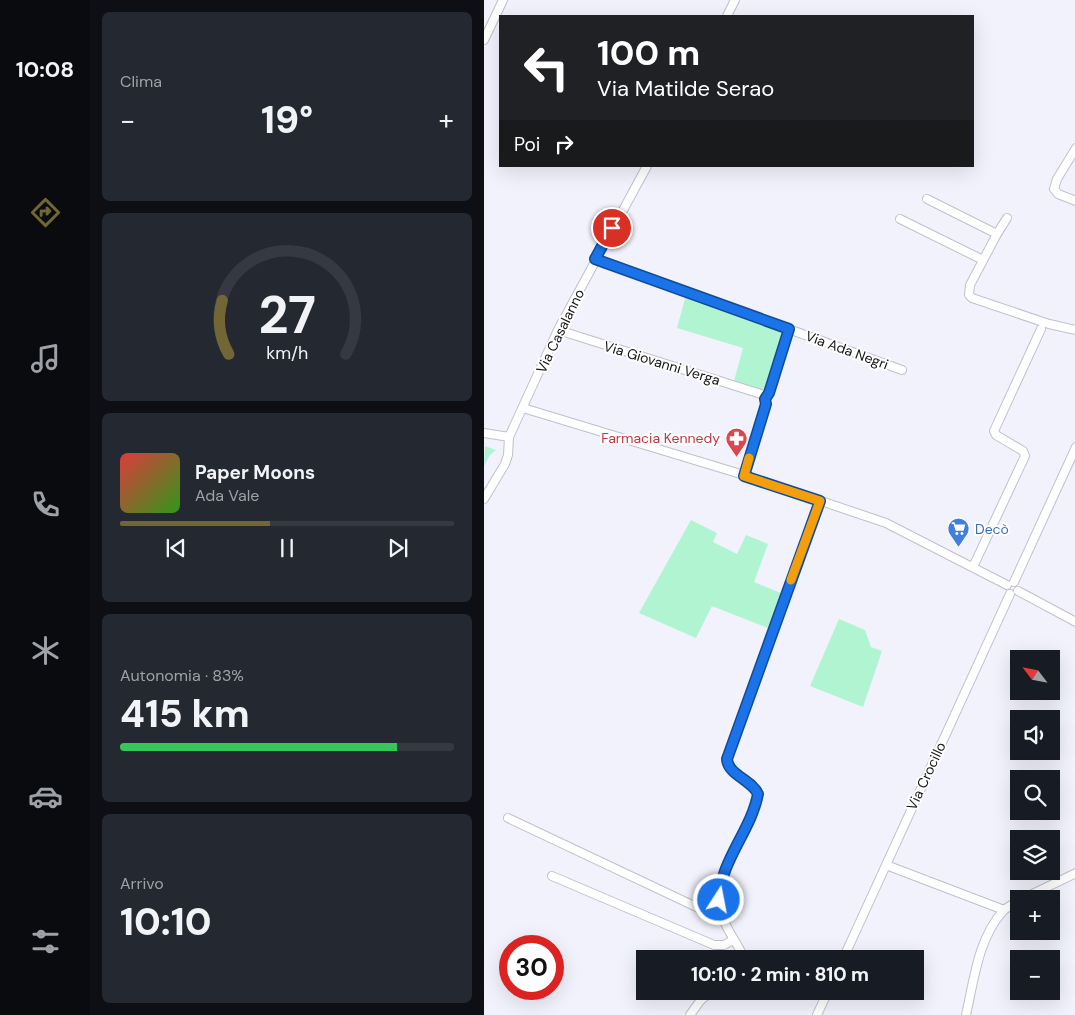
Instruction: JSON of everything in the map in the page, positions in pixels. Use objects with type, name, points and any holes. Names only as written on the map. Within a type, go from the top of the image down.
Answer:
[{"type":"street","points":[[484,40],[503,0]]},
{"type":"street","points":[[728,15],[735,0]]},
{"type":"street","points":[[1075,148],[1057,179],[1054,189],[1058,194],[1075,201]]},
{"type":"street","name":"Via Casalanno","points":[[484,500],[505,464],[510,437],[558,330],[646,167]]},
{"type":"street","points":[[927,199],[997,234]]},
{"type":"street","points":[[1007,218],[970,284],[969,295],[972,298],[1049,324],[1075,330]]},
{"type":"street","points":[[900,219],[983,260]]},
{"type":"street","name":"Via Ada Negri","points":[[595,259],[902,370]]},
{"type":"street","points":[[744,476],[766,404],[764,398],[769,393],[789,329]]},
{"type":"street","points":[[973,567],[1025,456],[1023,451],[996,435],[994,431],[1041,329]]},
{"type":"street","name":"Via Giovanni Verga","points":[[558,330],[761,394],[764,398]]},
{"type":"street","points":[[524,408],[744,476],[886,523],[973,567],[1018,586],[1018,591]]},
{"type":"street","points":[[484,433],[510,437]]},
{"type":"street","points":[[1018,591],[1010,594],[1007,591],[1075,447]]},
{"type":"street","points":[[741,950],[733,940],[724,920],[719,900],[720,886],[758,794],[750,783],[730,769],[727,759],[820,501]]},
{"type":"street","points":[[1018,591],[1075,622]]},
{"type":"street","name":"Via Crocillo","points":[[847,950],[1010,594]]},
{"type":"street","points":[[508,818],[724,920]]},
{"type":"street","points":[[886,866],[1004,910]]},
{"type":"street","points":[[1039,890],[1075,873]]},
{"type":"street","points":[[552,876],[714,945],[724,945],[733,940]]},
{"type":"street","points":[[966,1015],[982,948],[988,933],[1004,910],[1010,906]]},
{"type":"street","points":[[690,1015],[702,1000]]},
{"type":"street","points":[[817,1015],[823,1000]]},
{"type":"green space","points":[[686,295],[781,329],[767,385],[764,390],[734,381],[743,348],[677,328]]},
{"type":"green space","points":[[485,446],[496,450],[490,455],[484,466]]},
{"type":"green space","points":[[691,520],[717,533],[713,542],[737,554],[746,535],[768,544],[754,582],[783,594],[770,629],[712,606],[696,638],[639,613]]},
{"type":"green space","points":[[839,619],[865,630],[871,647],[882,651],[863,707],[810,686]]},
{"type":"slow traffic","points":[[749,458],[744,476],[820,501],[791,580]]},
{"type":"place","name":"Farmacia Kennedy","points":[[736,457]]},
{"type":"place","name":"Decò","points":[[959,548]]},
{"type":"route","points":[[612,228],[595,259],[789,329],[769,393],[765,399],[766,404],[744,476],[820,501],[727,759],[730,769],[750,783],[758,794],[750,817],[728,864],[720,886],[719,900]]}]
